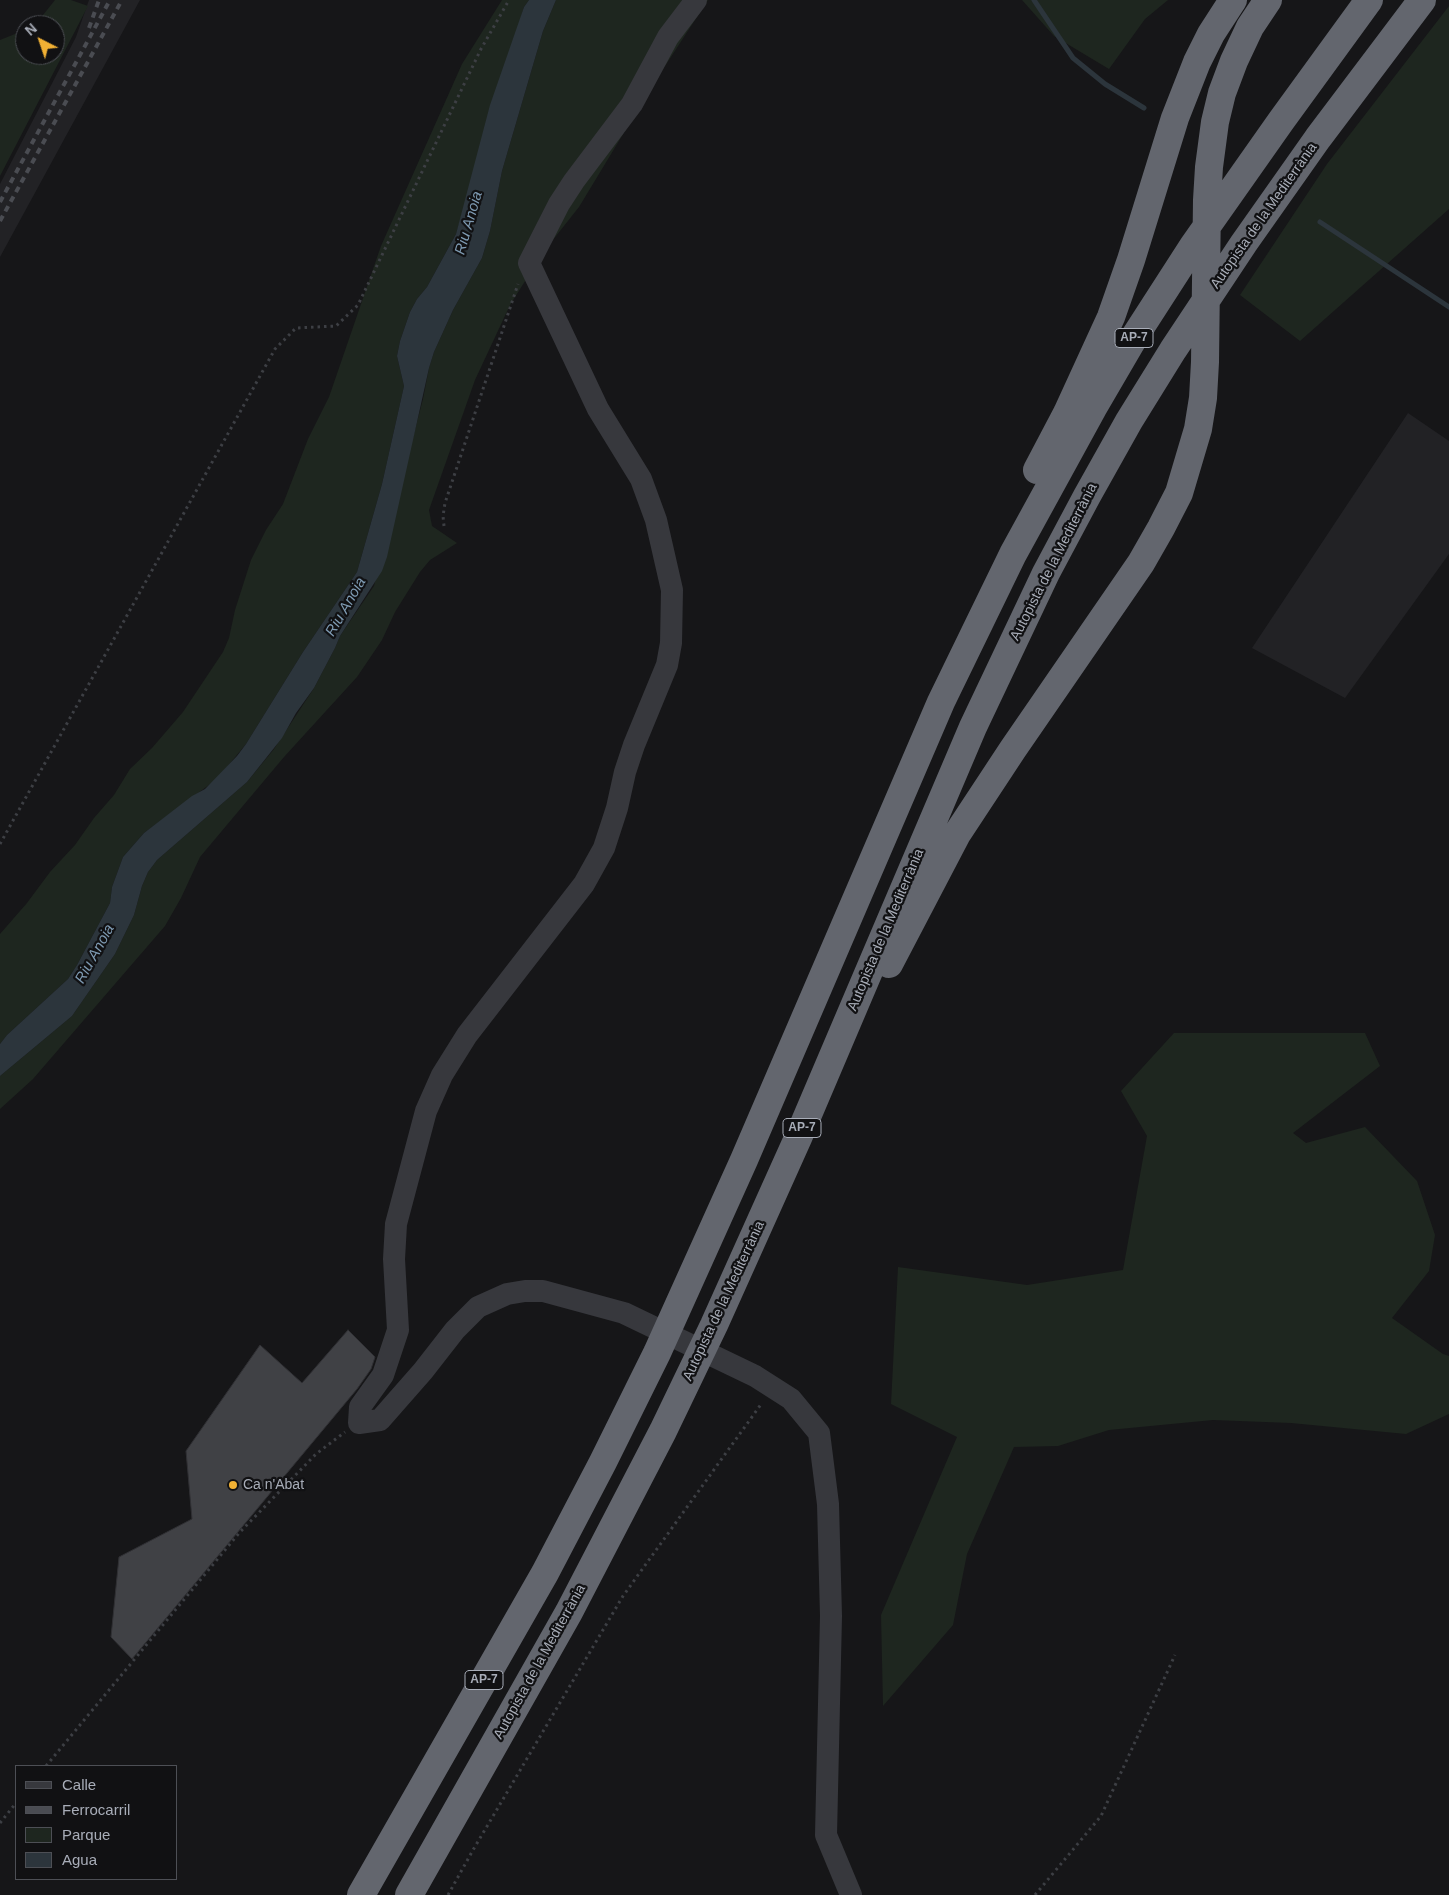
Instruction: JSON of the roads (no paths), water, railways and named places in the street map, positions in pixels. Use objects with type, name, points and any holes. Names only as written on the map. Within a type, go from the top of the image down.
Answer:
[{"type":"highway","points":[[941,702],[984,587],[1039,465],[1087,372],[1111,317],[1131,260],[1175,118],[1197,62],[1211,34],[1233,0]]},
{"type":"highway","points":[[798,1138],[957,834],[1013,748],[1136,570],[1162,528],[1179,493],[1198,429],[1203,398],[1207,200],[1215,122],[1222,93],[1234,60],[1250,27],[1268,0]]},
{"type":"highway","name":"AP-7","points":[[361,1895],[545,1573],[657,1353],[744,1160],[941,702],[1013,554],[1135,336],[1199,239],[1281,121],[1369,0]]},
{"type":"highway","name":"Autopista de la Mediterrània","points":[[409,1895],[608,1540],[714,1325],[798,1138],[969,735],[1007,652],[1087,496],[1174,350],[1244,243],[1318,138],[1422,0]]},
{"type":"lane","points":[[696,0],[668,37],[632,104],[564,196],[529,263],[598,409],[641,479],[656,520],[672,590],[671,643],[668,666],[634,745],[604,848],[584,884],[467,1035],[442,1075],[426,1111],[396,1224],[394,1259],[398,1330],[383,1375],[360,1407],[359,1423],[380,1420],[423,1371],[465,1318],[478,1308],[507,1294],[543,1290],[624,1314],[764,1382],[791,1399],[819,1433],[828,1504],[832,1616],[826,1835],[851,1895]]},
{"type":"water","name":"Riu Anoia","points":[[529,0],[556,0],[543,31],[502,171],[490,231],[482,258],[453,310],[429,368],[387,557],[382,571],[340,636],[314,688],[296,713],[282,738],[247,782],[157,860],[148,872],[134,915],[115,954],[72,1016],[0,1076],[0,1044],[7,1035],[68,979],[110,903],[112,887],[123,857],[144,833],[192,796],[205,789],[237,756],[303,652],[357,572],[382,484],[404,386],[397,356],[400,341],[410,312],[417,299],[427,287],[456,234],[490,105],[524,7]]},
{"type":"waterway","points":[[1034,0],[1073,58],[1105,84],[1144,108]]},
{"type":"waterway","points":[[1320,222],[1449,307]]},
{"type":"railway","points":[[89,28],[99,0]]},
{"type":"railway","points":[[0,202],[110,0]]},
{"type":"railway","points":[[0,221],[122,0]]},
{"type":"place","name":"Ca n'Abat","points":[[233,1485]]}]
